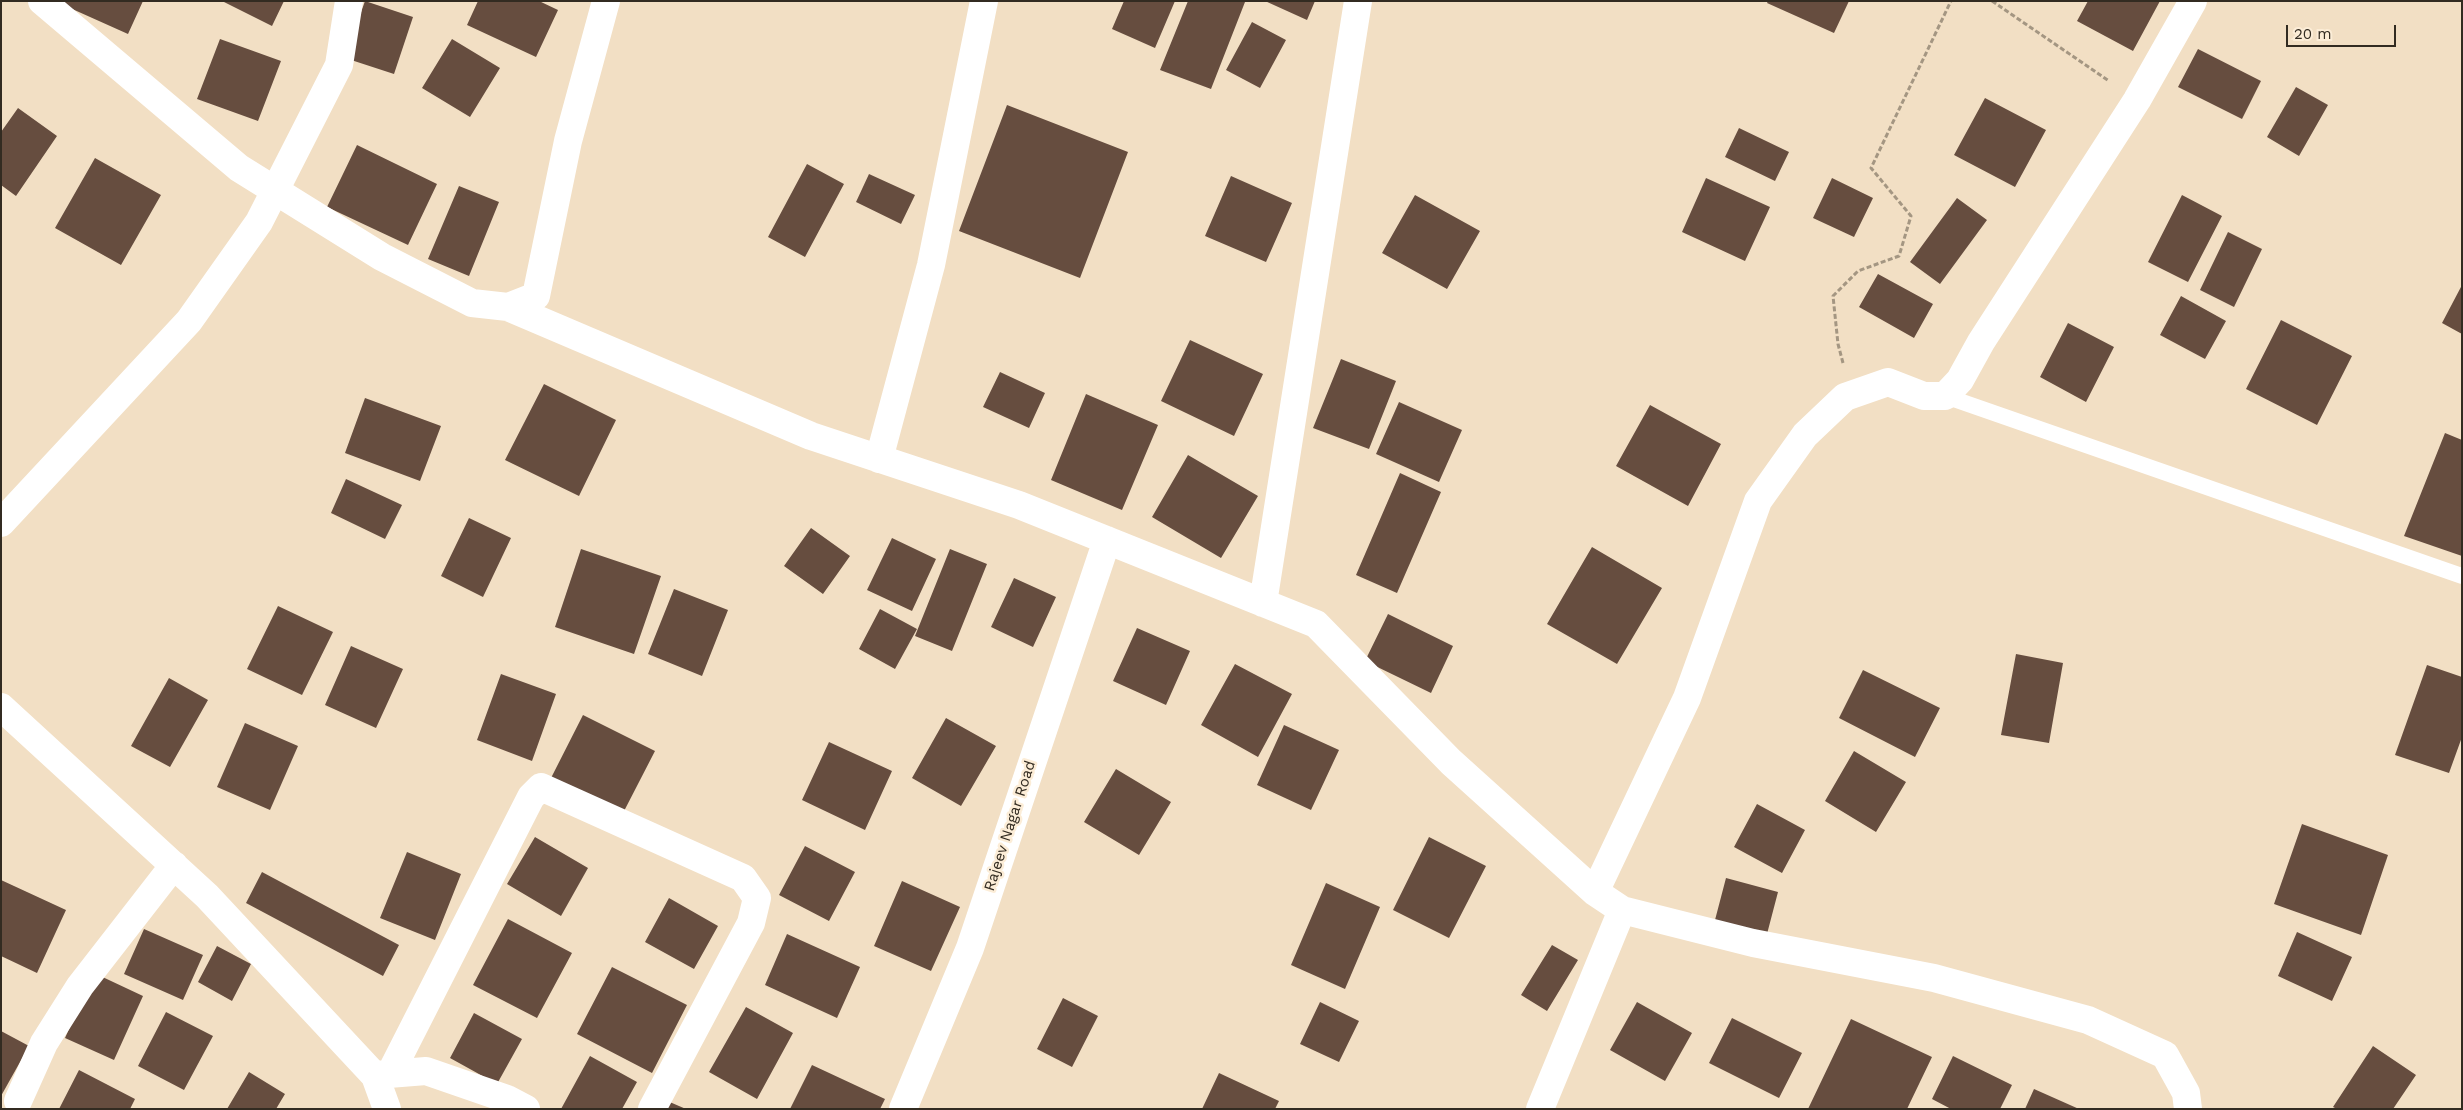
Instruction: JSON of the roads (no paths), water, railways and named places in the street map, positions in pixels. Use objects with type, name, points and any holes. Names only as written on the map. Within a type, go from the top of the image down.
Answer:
[{"type":"street","points":[[42,1],[239,168],[390,261],[472,302],[508,307],[811,436],[1019,505],[1316,624],[1451,762],[1595,892],[1622,910],[1753,943],[1934,978],[2088,1020],[2165,1055],[2186,1093],[2188,1109]]},
{"type":"street","points":[[1,523],[189,321],[258,222],[338,65],[349,1]]},
{"type":"street","points":[[508,307],[536,296],[568,141],[606,1]]},
{"type":"street","points":[[879,459],[931,265],[984,1]]},
{"type":"street","points":[[1263,603],[1358,1]]},
{"type":"street","points":[[1595,892],[1687,698],[1758,501],[1805,435],[1845,398],[1888,382],[1924,396],[1944,396],[1960,380],[1981,342],[2137,100],[2193,1]]},
{"type":"street","name":"Rajeev Nagar Road","points":[[903,1109],[970,948],[1107,540]]},
{"type":"street","points":[[1,707],[208,896],[383,1075],[426,1072],[506,1099],[526,1109]]},
{"type":"street","points":[[387,1109],[383,1075],[531,797],[541,787],[742,878],[757,898],[751,923],[652,1109]]},
{"type":"street","points":[[18,1101],[44,1043],[80,986],[174,865]]},
{"type":"street","points":[[1540,1109],[1622,910]]},
{"type":"lane","points":[[1944,396],[2462,576]]}]
